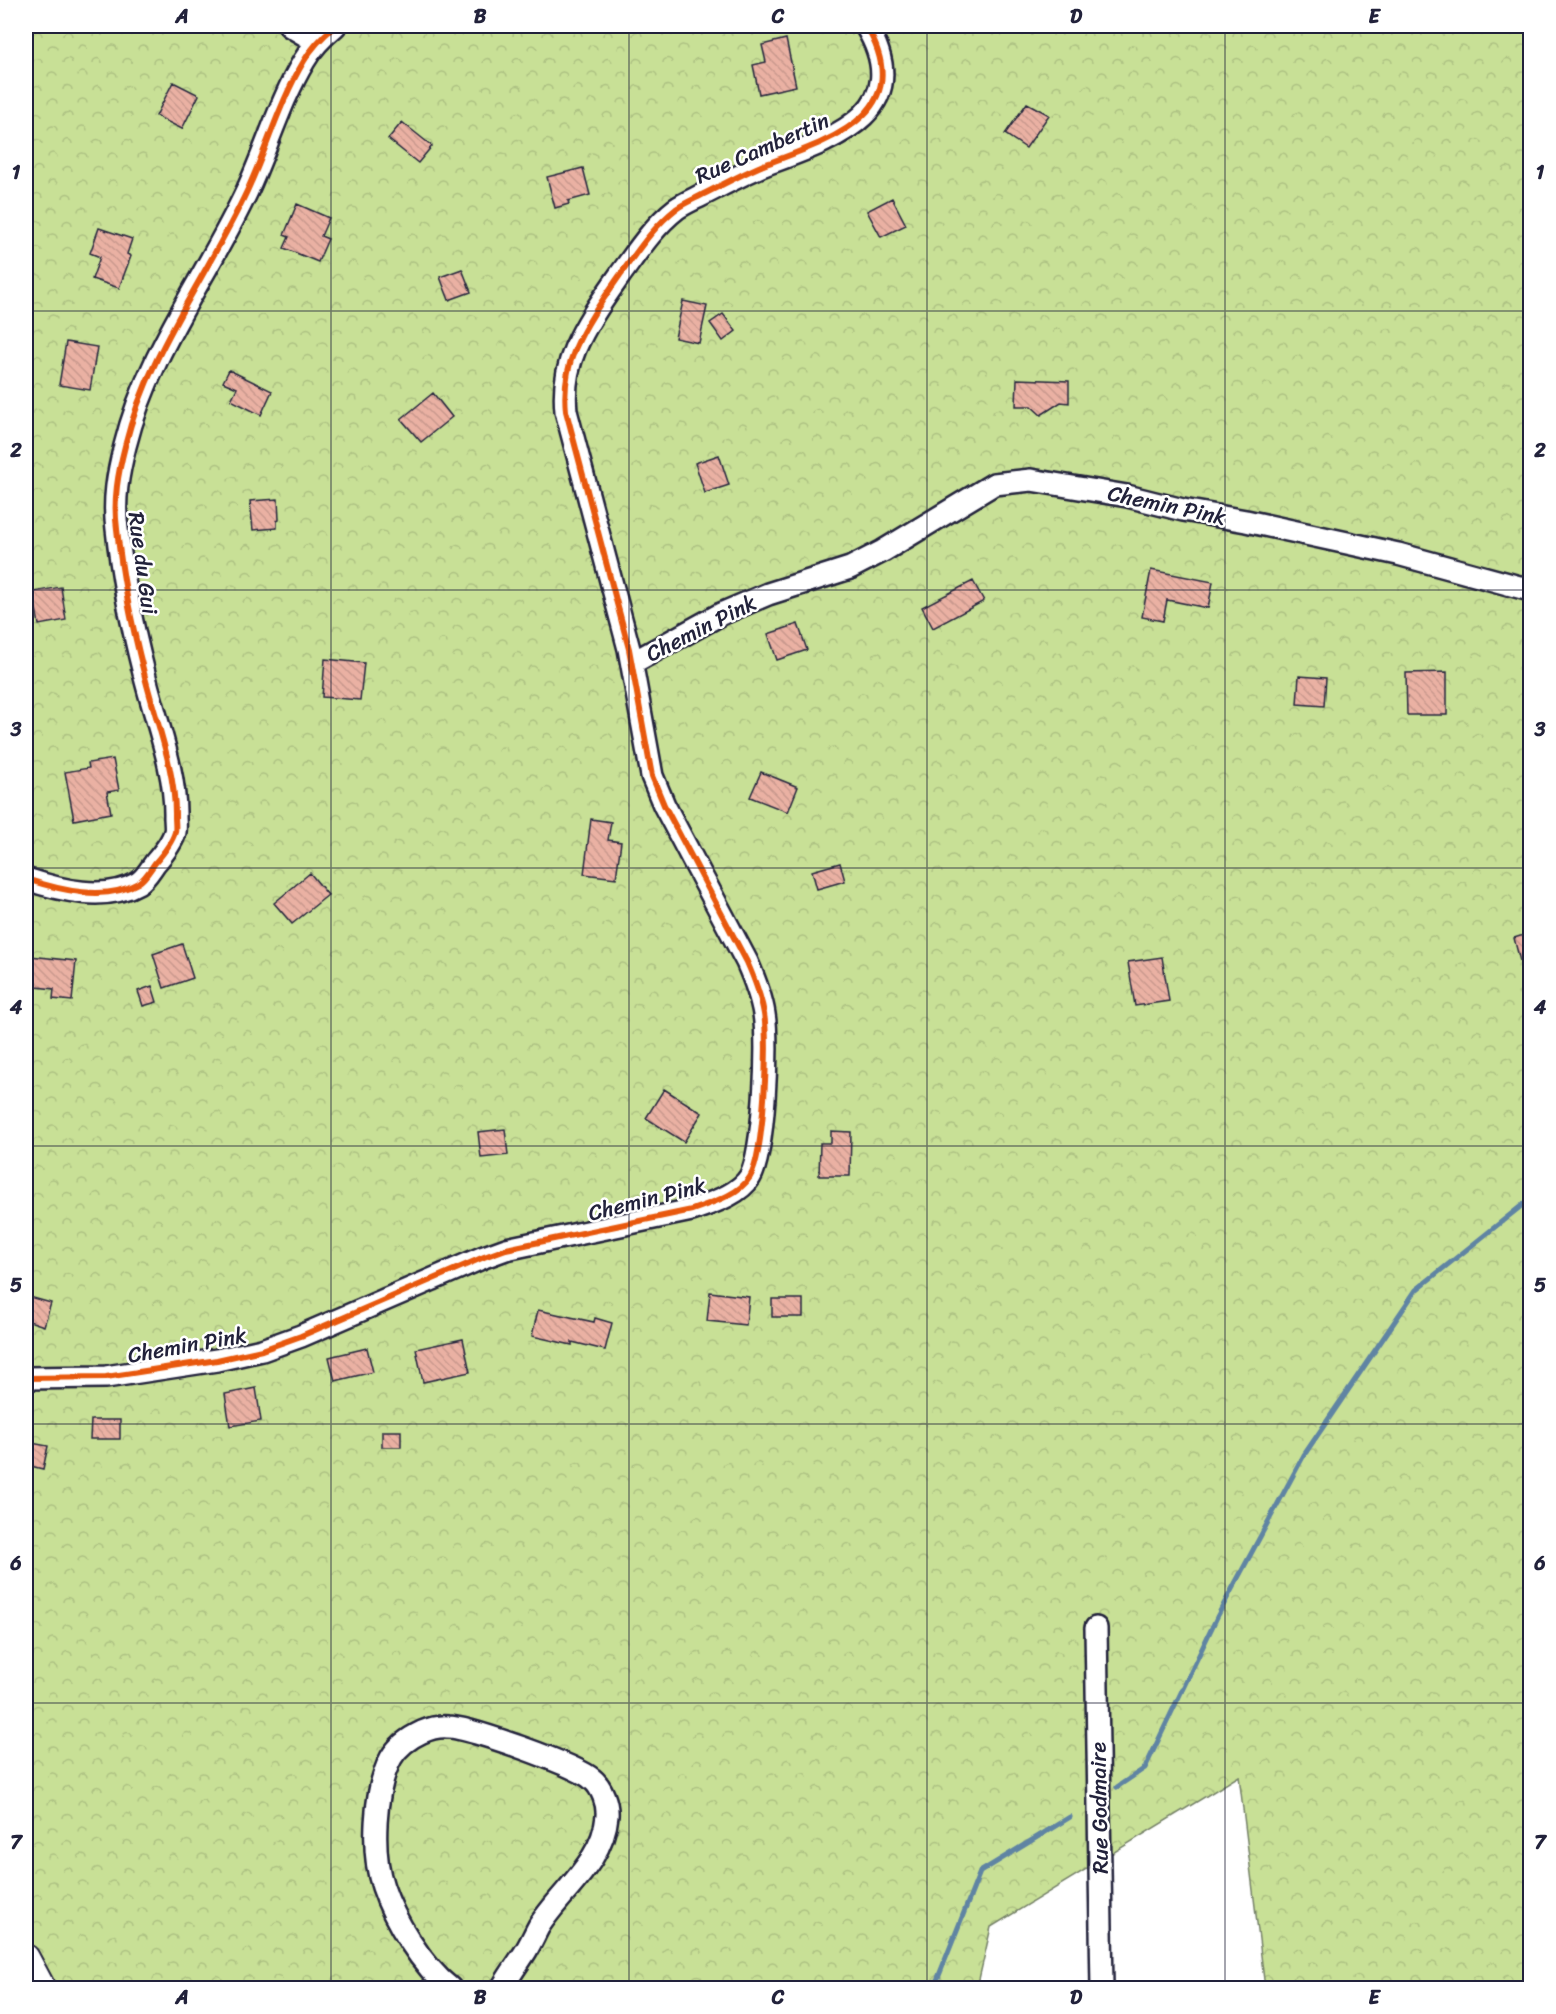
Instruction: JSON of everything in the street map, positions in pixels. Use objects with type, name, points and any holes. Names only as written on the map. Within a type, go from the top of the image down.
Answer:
[{"type":"main road","points":[[26,1958],[42,1989]]},
{"type":"street","points":[[290,26],[317,42]]},
{"type":"street","name":"Rue du Gui","points":[[26,879],[101,894],[121,891],[140,881],[161,856],[175,832],[175,807],[171,777],[143,671],[126,593],[116,526],[117,479],[130,424],[165,339],[202,277],[248,189],[304,60],[317,42],[335,26]]},
{"type":"street","name":"Rue Cambertin","points":[[632,663],[566,411],[564,396],[575,349],[599,306],[639,249],[655,228],[677,208],[728,181],[819,145],[843,132],[861,117],[874,101],[883,80],[883,68],[878,51],[866,26]]},
{"type":"street","name":"Chemin Pink","points":[[26,1378],[106,1377],[218,1360],[262,1350],[301,1336],[506,1249],[692,1210],[717,1201],[746,1183],[755,1163],[761,1119],[766,1071],[764,1014],[757,985],[747,962],[664,805],[652,776],[632,663],[721,614],[768,594],[850,568],[883,551],[994,484],[1031,480],[1127,496],[1398,554],[1530,590]]},
{"type":"street","name":"Rue Godmaire","points":[[1096,1628],[1102,1989]]},
{"type":"street","points":[[450,1989],[426,1962],[395,1913],[383,1887],[377,1862],[376,1840],[384,1776],[392,1757],[405,1741],[423,1731],[449,1726],[473,1732],[571,1767],[593,1780],[601,1791],[607,1806],[607,1817],[601,1840],[589,1863],[540,1925],[502,1989]]},
{"type":"green space","points":[[26,26],[1530,26],[1530,1988],[1265,1988],[1239,1776],[991,1927],[977,1988],[26,1988]]},
{"type":"building","points":[[786,39],[796,86],[759,94],[753,65],[766,62],[762,45]]},
{"type":"building","points":[[173,82],[199,95],[182,129],[156,116]]},
{"type":"building","points":[[1027,103],[1049,115],[1026,148],[1005,134]]},
{"type":"building","points":[[402,122],[432,146],[418,163],[388,139]]},
{"type":"building","points":[[583,168],[590,195],[568,201],[569,204],[555,208],[547,177]]},
{"type":"building","points":[[892,198],[906,225],[881,237],[867,211]]},
{"type":"building","points":[[297,204],[329,218],[321,236],[328,239],[318,262],[284,248],[289,237],[284,235]]},
{"type":"building","points":[[99,228],[132,239],[127,254],[131,256],[119,288],[92,279],[100,257],[90,253]]},
{"type":"building","points":[[462,269],[471,292],[449,300],[440,277]]},
{"type":"building","points":[[683,301],[707,306],[699,343],[675,338]]},
{"type":"building","points":[[723,314],[736,331],[723,341],[710,323]]},
{"type":"building","points":[[66,342],[97,347],[90,390],[59,385]]},
{"type":"building","points":[[229,370],[272,391],[261,415],[231,400],[237,388],[223,382]]},
{"type":"building","points":[[1017,379],[1069,381],[1069,403],[1061,402],[1041,415],[1031,406],[1016,406]]},
{"type":"building","points":[[433,393],[452,417],[421,442],[401,419]]},
{"type":"building","points":[[719,455],[729,485],[705,493],[695,463]]},
{"type":"building","points":[[278,499],[277,528],[253,530],[250,501]]},
{"type":"building","points":[[1151,570],[1213,582],[1208,608],[1167,600],[1163,621],[1142,617]]},
{"type":"building","points":[[973,581],[984,601],[933,628],[922,607]]},
{"type":"building","points":[[61,587],[66,620],[39,625],[33,592]]},
{"type":"building","points":[[798,624],[807,650],[777,660],[768,634]]},
{"type":"building","points":[[325,659],[364,663],[360,700],[322,697]]},
{"type":"building","points":[[1447,672],[1447,715],[1407,715],[1406,673]]},
{"type":"building","points":[[1299,676],[1326,678],[1324,706],[1297,704]]},
{"type":"building","points":[[113,759],[119,790],[107,792],[111,813],[74,820],[65,772],[89,768],[88,763]]},
{"type":"building","points":[[761,772],[798,787],[788,812],[750,797]]},
{"type":"building","points":[[591,819],[611,822],[608,840],[621,842],[616,878],[584,874]]},
{"type":"building","points":[[840,863],[845,881],[817,889],[812,871]]},
{"type":"building","points":[[310,873],[328,895],[292,924],[274,903]]},
{"type":"building","points":[[1530,933],[1530,984],[1526,984],[1514,938]]},
{"type":"building","points":[[182,944],[193,978],[164,988],[153,954]]},
{"type":"building","points":[[30,956],[76,961],[72,1001],[53,999],[54,989],[27,986]]},
{"type":"building","points":[[1162,957],[1169,1001],[1135,1006],[1128,962]]},
{"type":"building","points":[[152,986],[157,1002],[143,1006],[138,991]]},
{"type":"building","points":[[664,1089],[702,1113],[684,1142],[646,1118]]},
{"type":"building","points":[[505,1129],[508,1155],[481,1158],[478,1132]]},
{"type":"building","points":[[831,1131],[851,1132],[850,1176],[819,1176],[820,1143],[831,1143]]},
{"type":"building","points":[[710,1292],[749,1297],[746,1325],[707,1321]]},
{"type":"building","points":[[26,1296],[51,1303],[44,1326],[26,1320]]},
{"type":"building","points":[[772,1299],[803,1299],[803,1317],[772,1317]]},
{"type":"building","points":[[538,1310],[594,1322],[595,1318],[612,1323],[605,1350],[532,1336]]},
{"type":"building","points":[[463,1339],[470,1372],[423,1382],[416,1349]]},
{"type":"building","points":[[367,1348],[373,1372],[335,1381],[329,1357]]},
{"type":"building","points":[[256,1388],[261,1421],[230,1426],[225,1394]]},
{"type":"building","points":[[91,1420],[120,1420],[120,1439],[90,1439]]},
{"type":"building","points":[[382,1431],[401,1431],[401,1447],[382,1447]]},
{"type":"building","points":[[26,1442],[48,1446],[43,1469],[26,1465]]},
{"type":"waterway","points":[[1117,1787],[1145,1768],[1217,1617],[1304,1455],[1416,1290],[1530,1199]]},
{"type":"waterway","points":[[934,1988],[980,1872],[1070,1817]]},
{"type":"cycle path","points":[[26,879],[82,892],[97,893],[125,889],[145,877],[174,836],[174,799],[169,763],[135,637],[122,565],[116,508],[120,466],[135,412],[148,379],[247,191],[295,76],[314,46],[335,26]]},
{"type":"cycle path","points":[[26,1378],[106,1377],[217,1360],[262,1350],[301,1336],[506,1249],[692,1210],[732,1194],[750,1177],[759,1146],[764,1097],[766,1048],[763,1007],[747,962],[664,805],[652,776],[629,649],[566,411],[566,388],[572,356],[590,320],[639,249],[668,216],[676,209],[745,173],[837,134],[858,120],[873,103],[881,82],[879,57],[866,26]]}]
